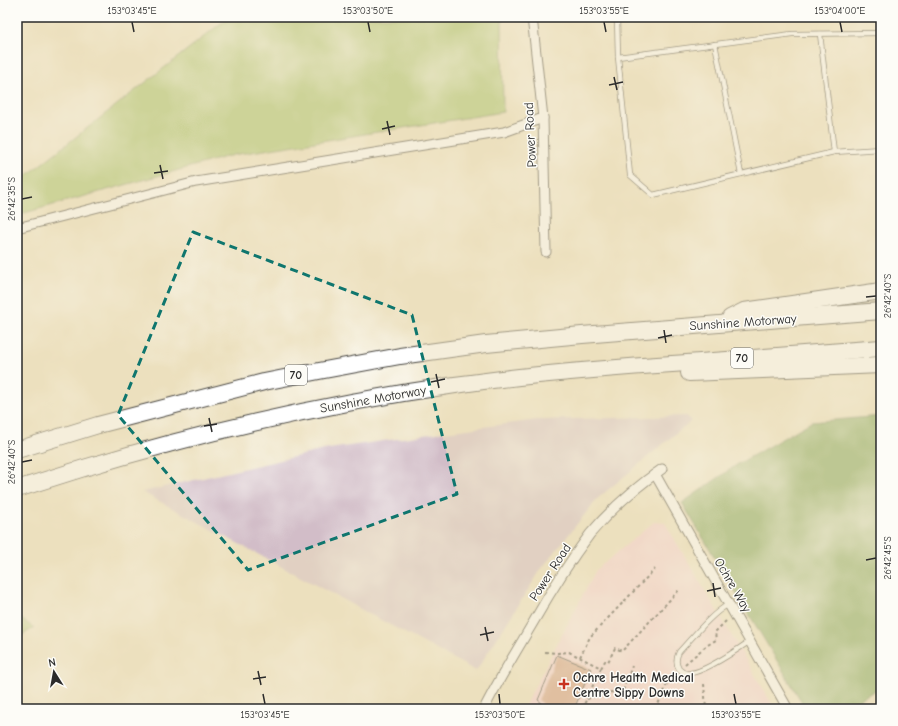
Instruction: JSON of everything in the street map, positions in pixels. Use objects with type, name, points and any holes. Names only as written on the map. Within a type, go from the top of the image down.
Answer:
[{"type":"highway","points":[[720,324],[744,311],[881,291]]},
{"type":"highway","name":"Sunshine Motorway","points":[[17,450],[98,425],[264,382],[400,356],[486,344],[582,334],[881,311]]},
{"type":"highway","name":"Sunshine Motorway","points":[[17,489],[120,457],[206,434],[274,418],[401,394],[546,374],[881,348]]},
{"type":"highway","points":[[604,369],[618,377],[881,364]]},
{"type":"street","name":"Power Road","points":[[532,17],[543,118],[546,252]]},
{"type":"street","points":[[17,228],[196,182],[504,132],[543,118]]},
{"type":"street","name":"Power Road","points":[[484,709],[551,592],[591,533],[633,492],[659,472]]},
{"type":"street","name":"Ochre Way","points":[[659,472],[728,604],[788,709]]},
{"type":"lane","points":[[617,17],[618,57],[630,175],[652,195],[834,152],[881,149]]},
{"type":"lane","points":[[618,57],[792,34],[881,33]]},
{"type":"lane","points":[[820,34],[834,152]]},
{"type":"lane","points":[[715,44],[741,174]]},
{"type":"lane","points":[[728,604],[714,614],[679,652],[676,660],[677,665],[680,670],[688,674],[699,671],[750,641]]},
{"type":"path","points":[[580,657],[590,637],[654,569]]},
{"type":"path","points":[[583,709],[586,699],[601,668],[605,661],[608,662],[615,648],[622,651],[679,590]]},
{"type":"path","points":[[656,709],[670,676],[680,670],[706,646],[716,640],[715,632],[726,621]]},
{"type":"path","points":[[545,652],[569,652],[601,668]]},
{"type":"path","points":[[586,699],[611,692],[621,696],[632,666]]},
{"type":"path","points":[[704,684],[706,709]]},
{"type":"highlighted area","points":[[193,232],[412,315],[457,494],[248,570],[118,415]]},
{"type":"shaded area","points":[[687,416],[691,421],[597,499],[542,568],[476,671],[142,492],[329,449],[437,433],[537,420]]},
{"type":"shaded area","points":[[654,522],[665,523],[775,709],[523,709],[596,570]]},
{"type":"green space","points":[[229,17],[502,17],[503,112],[233,155],[17,215],[17,183]]},
{"type":"green space","points":[[881,416],[881,687],[843,709],[806,709],[682,503],[738,464],[811,422]]},
{"type":"green space","points":[[17,616],[34,628],[17,638]]},
{"type":"building","name":"Ochre Health Medical Centre Sippy Downs","points":[[557,655],[591,669],[574,709],[542,709],[542,703],[538,700]]},
{"type":"place","name":"Ochre Health Medical Centre Sippy Downs","points":[[564,684]]}]
